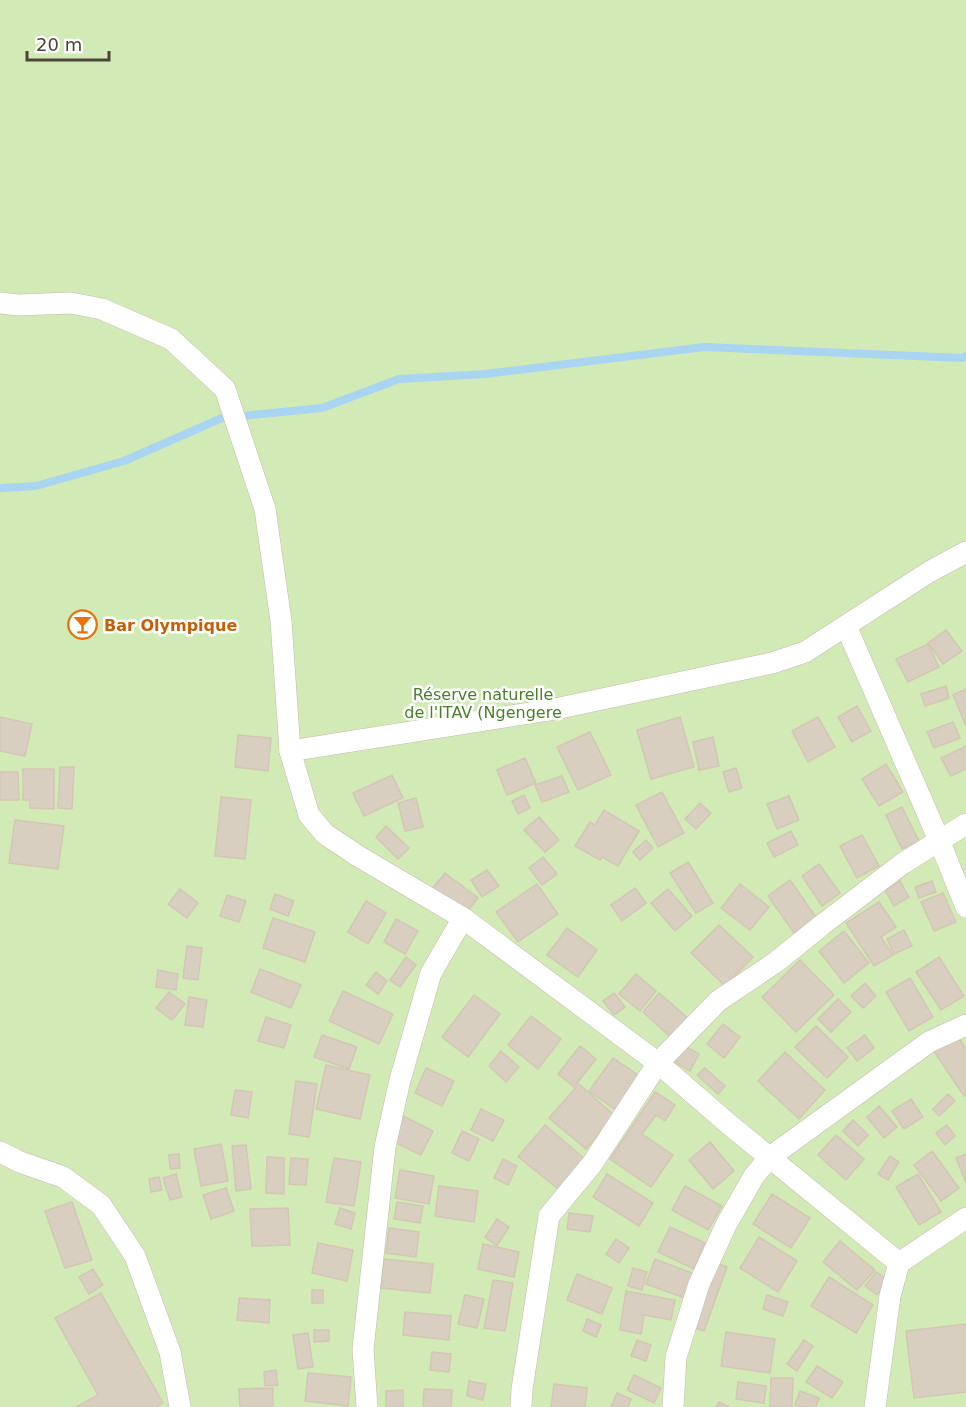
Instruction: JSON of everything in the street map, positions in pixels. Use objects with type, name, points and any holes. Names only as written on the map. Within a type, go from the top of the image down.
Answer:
[{"type":"street","points":[[0,303],[71,303],[102,309],[171,339],[225,389],[265,509],[281,621],[291,751],[309,815],[325,834],[463,918],[658,1063],[899,1263]]},
{"type":"street","points":[[291,751],[555,709],[772,663],[806,651],[929,572],[966,552]]},
{"type":"street","points":[[846,626],[966,907]]},
{"type":"street","points":[[521,1407],[549,1216],[592,1164],[658,1063],[718,1001],[776,962],[902,864],[966,824]]},
{"type":"street","points":[[367,1407],[363,1349],[385,1147],[400,1080],[431,973],[463,918]]},
{"type":"street","points":[[673,1407],[676,1357],[699,1284],[726,1225],[754,1176],[770,1157],[929,1042],[966,1025]]},
{"type":"street","points":[[0,1152],[20,1162],[63,1177],[101,1205],[135,1256],[170,1352],[180,1407]]},
{"type":"street","points":[[875,1407],[891,1296],[899,1263],[966,1218]]},
{"type":"green space","name":"Réserve naturelle de l'ITAV (Ngengere","points":[[0,0],[966,0],[966,1407],[0,1407]]},
{"type":"building","points":[[946,630],[962,651],[943,664],[928,643]]},
{"type":"building","points":[[928,644],[939,667],[908,682],[896,659]]},
{"type":"building","points":[[946,686],[949,698],[925,706],[921,694]]},
{"type":"building","points":[[966,689],[966,726],[953,695]]},
{"type":"building","points":[[857,706],[871,731],[852,742],[838,717]]},
{"type":"building","points":[[0,717],[32,724],[25,756],[0,751]]},
{"type":"building","points":[[680,717],[694,767],[651,779],[637,730]]},
{"type":"building","points":[[818,717],[835,747],[808,762],[792,731]]},
{"type":"building","points":[[953,722],[960,738],[934,748],[927,732]]},
{"type":"building","points":[[590,732],[611,775],[578,790],[557,747]]},
{"type":"building","points":[[238,735],[271,738],[268,771],[235,767]]},
{"type":"building","points":[[713,737],[719,766],[699,770],[693,742]]},
{"type":"building","points":[[966,746],[966,769],[951,776],[941,758]]},
{"type":"building","points":[[525,758],[536,783],[507,795],[497,770]]},
{"type":"building","points":[[886,764],[903,792],[879,806],[862,779]]},
{"type":"building","points":[[60,767],[74,767],[72,809],[58,808]]},
{"type":"building","points":[[736,768],[742,788],[729,792],[723,772]]},
{"type":"building","points":[[23,769],[54,769],[54,809],[30,808],[30,800],[23,800]]},
{"type":"building","points":[[0,772],[18,772],[19,800],[0,800]]},
{"type":"building","points":[[392,775],[403,798],[364,816],[353,793]]},
{"type":"building","points":[[562,776],[569,792],[542,802],[535,785]]},
{"type":"building","points":[[662,792],[684,833],[658,847],[636,805]]},
{"type":"building","points":[[524,795],[530,808],[518,814],[512,801]]},
{"type":"building","points":[[789,796],[799,820],[777,829],[767,804]]},
{"type":"building","points":[[221,797],[251,800],[245,859],[215,856]]},
{"type":"building","points":[[416,798],[423,827],[405,831],[398,803]]},
{"type":"building","points":[[700,803],[711,813],[696,829],[685,819]]},
{"type":"building","points":[[902,807],[919,841],[902,849],[886,815]]},
{"type":"building","points":[[604,810],[639,831],[618,866],[602,857],[600,860],[575,846],[590,822],[595,825]]},
{"type":"building","points":[[539,817],[559,840],[545,852],[524,830]]},
{"type":"building","points":[[15,820],[64,826],[58,869],[9,863]]},
{"type":"building","points":[[386,826],[409,848],[398,859],[376,837]]},
{"type":"building","points":[[791,831],[798,845],[774,857],[767,843]]},
{"type":"building","points":[[862,835],[879,866],[857,878],[840,846]]},
{"type":"building","points":[[646,840],[653,848],[640,860],[633,852]]},
{"type":"building","points":[[543,857],[557,874],[542,885],[529,868]]},
{"type":"building","points":[[688,862],[713,903],[696,913],[670,873]]},
{"type":"building","points":[[819,864],[840,893],[822,906],[802,876]]},
{"type":"building","points":[[487,870],[499,886],[482,897],[471,880]]},
{"type":"building","points":[[445,873],[478,898],[465,915],[432,889]]},
{"type":"building","points":[[790,880],[816,917],[794,933],[768,896]]},
{"type":"building","points":[[900,881],[909,897],[894,906],[885,890]]},
{"type":"building","points":[[932,881],[936,892],[919,898],[915,887]]},
{"type":"building","points":[[537,884],[558,914],[518,942],[496,912]]},
{"type":"building","points":[[740,884],[769,907],[750,930],[721,908]]},
{"type":"building","points":[[635,888],[646,903],[622,921],[611,905]]},
{"type":"building","points":[[180,889],[198,903],[187,918],[168,904]]},
{"type":"building","points":[[668,889],[692,916],[675,931],[651,903]]},
{"type":"building","points":[[943,893],[956,922],[934,931],[921,902]]},
{"type":"building","points":[[275,894],[294,901],[288,916],[270,909]]},
{"type":"building","points":[[227,895],[246,901],[239,922],[220,916]]},
{"type":"building","points":[[366,901],[386,913],[368,944],[348,932]]},
{"type":"building","points":[[879,902],[896,927],[881,937],[893,955],[874,966],[846,923]]},
{"type":"building","points":[[273,918],[315,932],[305,962],[263,948]]},
{"type":"building","points":[[396,919],[418,931],[405,954],[384,942]]},
{"type":"building","points":[[719,925],[753,957],[725,986],[691,953]]},
{"type":"building","points":[[567,928],[597,950],[578,977],[547,955]]},
{"type":"building","points":[[904,930],[912,946],[894,954],[887,939]]},
{"type":"building","points":[[844,931],[869,963],[844,983],[819,951]]},
{"type":"building","points":[[187,946],[202,948],[198,980],[183,978]]},
{"type":"building","points":[[406,957],[416,965],[400,987],[390,980]]},
{"type":"building","points":[[939,957],[964,996],[941,1010],[916,972]]},
{"type":"building","points":[[800,960],[834,995],[796,1032],[762,997]]},
{"type":"building","points":[[260,969],[301,985],[291,1008],[251,992]]},
{"type":"building","points":[[158,970],[178,974],[176,990],[156,987]]},
{"type":"building","points":[[376,972],[387,981],[378,994],[366,985]]},
{"type":"building","points":[[636,974],[656,991],[640,1011],[619,994]]},
{"type":"building","points":[[910,978],[933,1017],[909,1031],[886,992]]},
{"type":"building","points":[[865,983],[876,996],[863,1008],[851,996]]},
{"type":"building","points":[[343,991],[393,1014],[379,1044],[329,1021]]},
{"type":"building","points":[[169,992],[185,1004],[172,1020],[156,1008]]},
{"type":"building","points":[[614,993],[625,1007],[614,1015],[603,1001]]},
{"type":"building","points":[[659,993],[690,1020],[673,1039],[643,1012]]},
{"type":"building","points":[[474,995],[500,1014],[468,1057],[442,1037]]},
{"type":"building","points":[[189,997],[207,1000],[203,1027],[185,1025]]},
{"type":"building","points":[[838,999],[851,1012],[831,1032],[818,1019]]},
{"type":"building","points":[[531,1016],[561,1039],[538,1069],[508,1045]]},
{"type":"building","points":[[266,1017],[291,1025],[284,1048],[258,1041]]},
{"type":"building","points":[[723,1024],[740,1037],[724,1058],[707,1044]]},
{"type":"building","points":[[816,1026],[848,1057],[827,1078],[795,1047]]},
{"type":"building","points":[[322,1035],[357,1047],[349,1069],[314,1057]]},
{"type":"building","points":[[865,1035],[874,1048],[857,1061],[847,1048]]},
{"type":"building","points":[[957,1035],[966,1049],[966,1095],[964,1096],[933,1050]]},
{"type":"building","points":[[683,1045],[699,1054],[690,1071],[674,1062]]},
{"type":"building","points":[[580,1046],[596,1059],[574,1087],[558,1074]]},
{"type":"building","points":[[501,1051],[519,1067],[506,1082],[489,1066]]},
{"type":"building","points":[[785,1052],[825,1090],[799,1119],[758,1081]]},
{"type":"building","points":[[613,1058],[641,1077],[617,1111],[589,1091]]},
{"type":"building","points":[[326,1065],[370,1075],[360,1119],[316,1109]]},
{"type":"building","points":[[426,1068],[454,1081],[442,1106],[415,1093]]},
{"type":"building","points":[[705,1068],[725,1086],[718,1094],[697,1075]]},
{"type":"building","points":[[296,1081],[317,1084],[309,1137],[289,1134]]},
{"type":"building","points":[[579,1084],[614,1115],[586,1149],[549,1118]]},
{"type":"building","points":[[235,1090],[252,1092],[248,1118],[231,1115]]},
{"type":"building","points":[[655,1092],[675,1105],[665,1121],[656,1115],[642,1134],[673,1155],[651,1187],[610,1159]]},
{"type":"building","points":[[948,1094],[955,1101],[939,1116],[933,1109]]},
{"type":"building","points":[[911,1099],[923,1117],[904,1129],[892,1111]]},
{"type":"building","points":[[879,1106],[897,1127],[884,1138],[867,1117]]},
{"type":"building","points":[[481,1109],[504,1120],[493,1141],[471,1130]]},
{"type":"building","points":[[403,1116],[433,1131],[421,1155],[392,1141]]},
{"type":"building","points":[[853,1120],[868,1135],[858,1146],[843,1131]]},
{"type":"building","points":[[545,1125],[586,1160],[561,1191],[518,1157]]},
{"type":"building","points":[[947,1125],[955,1136],[945,1145],[936,1133]]},
{"type":"building","points":[[462,1131],[479,1139],[469,1161],[452,1153]]},
{"type":"building","points":[[836,1135],[864,1159],[846,1180],[818,1155]]},
{"type":"building","points":[[710,1142],[734,1171],[713,1189],[689,1160]]},
{"type":"building","points":[[221,1144],[228,1181],[201,1186],[194,1149]]},
{"type":"building","points":[[246,1145],[251,1189],[236,1191],[232,1146]]},
{"type":"building","points":[[932,1151],[959,1188],[941,1201],[914,1165]]},
{"type":"building","points":[[179,1154],[180,1168],[170,1169],[169,1155]]},
{"type":"building","points":[[966,1154],[966,1183],[956,1158]]},
{"type":"building","points":[[890,1156],[899,1162],[888,1180],[878,1174]]},
{"type":"building","points":[[267,1157],[284,1158],[284,1194],[266,1193]]},
{"type":"building","points":[[291,1158],[308,1159],[306,1185],[289,1184]]},
{"type":"building","points":[[334,1158],[361,1162],[354,1206],[326,1202]]},
{"type":"building","points":[[503,1159],[517,1166],[508,1185],[494,1178]]},
{"type":"building","points":[[400,1170],[434,1176],[429,1204],[395,1198]]},
{"type":"building","points":[[176,1174],[182,1197],[170,1200],[163,1178]]},
{"type":"building","points":[[607,1174],[653,1203],[639,1226],[593,1197]]},
{"type":"building","points":[[918,1174],[941,1212],[919,1225],[896,1187]]},
{"type":"building","points":[[159,1177],[162,1190],[151,1192],[149,1179]]},
{"type":"building","points":[[439,1186],[478,1191],[474,1222],[435,1216]]},
{"type":"building","points":[[685,1186],[722,1206],[708,1230],[672,1210]]},
{"type":"building","points":[[226,1188],[234,1211],[211,1219],[203,1195]]},
{"type":"building","points":[[772,1194],[810,1218],[791,1248],[753,1224]]},
{"type":"building","points":[[72,1202],[92,1260],[65,1268],[45,1211]]},
{"type":"building","points":[[397,1202],[423,1206],[420,1223],[394,1219]]},
{"type":"building","points":[[288,1208],[290,1245],[252,1246],[250,1209]]},
{"type":"building","points":[[340,1208],[355,1213],[351,1229],[335,1224]]},
{"type":"building","points":[[569,1213],[593,1216],[590,1232],[567,1229]]},
{"type":"building","points":[[497,1219],[509,1227],[497,1246],[485,1237]]},
{"type":"building","points":[[670,1227],[705,1243],[694,1269],[658,1252]]},
{"type":"building","points":[[389,1228],[419,1232],[416,1257],[386,1253]]},
{"type":"building","points":[[759,1237],[797,1261],[778,1292],[740,1268]]},
{"type":"building","points":[[616,1239],[629,1248],[619,1263],[606,1254]]},
{"type":"building","points":[[840,1241],[875,1270],[857,1290],[823,1262]]},
{"type":"building","points":[[318,1243],[353,1250],[347,1281],[312,1273]]},
{"type":"building","points":[[483,1244],[519,1252],[514,1277],[478,1269]]},
{"type":"building","points":[[384,1259],[433,1264],[430,1293],[381,1288]]},
{"type":"building","points":[[655,1259],[694,1274],[685,1298],[646,1284]]},
{"type":"building","points":[[716,1263],[727,1267],[704,1331],[693,1327]]},
{"type":"building","points":[[633,1268],[647,1272],[642,1290],[628,1286]]},
{"type":"building","points":[[93,1269],[103,1285],[89,1294],[79,1277]]},
{"type":"building","points":[[876,1272],[888,1280],[877,1295],[865,1286]]},
{"type":"building","points":[[577,1274],[612,1288],[602,1314],[567,1300]]},
{"type":"building","points":[[829,1277],[873,1305],[856,1333],[811,1306]]},
{"type":"building","points":[[493,1280],[513,1283],[505,1331],[484,1328]]},
{"type":"building","points":[[312,1290],[323,1290],[323,1303],[312,1303]]},
{"type":"building","points":[[626,1291],[675,1300],[671,1320],[644,1315],[641,1334],[620,1330]]},
{"type":"building","points":[[101,1293],[163,1403],[156,1407],[76,1407],[98,1395],[55,1318]]},
{"type":"building","points":[[465,1295],[484,1299],[477,1328],[458,1324]]},
{"type":"building","points":[[767,1295],[788,1302],[783,1316],[763,1309]]},
{"type":"building","points":[[239,1298],[270,1300],[269,1323],[237,1320]]},
{"type":"building","points":[[405,1312],[451,1316],[449,1340],[403,1335]]},
{"type":"building","points":[[587,1319],[601,1325],[596,1337],[583,1331]]},
{"type":"building","points":[[966,1324],[966,1392],[914,1398],[906,1331]]},
{"type":"building","points":[[314,1330],[329,1330],[329,1341],[314,1342]]},
{"type":"building","points":[[726,1332],[775,1339],[770,1373],[721,1366]]},
{"type":"building","points":[[308,1333],[313,1367],[298,1369],[293,1335]]},
{"type":"building","points":[[637,1340],[651,1345],[646,1361],[631,1356]]},
{"type":"building","points":[[804,1340],[813,1346],[797,1371],[787,1364]]},
{"type":"building","points":[[432,1352],[451,1354],[449,1372],[430,1370]]},
{"type":"building","points":[[817,1366],[843,1382],[832,1398],[806,1382]]},
{"type":"building","points":[[276,1370],[278,1385],[265,1386],[264,1372]]},
{"type":"building","points":[[308,1373],[351,1377],[348,1406],[305,1401]]},
{"type":"building","points":[[634,1375],[661,1388],[654,1403],[627,1390]]},
{"type":"building","points":[[771,1378],[793,1378],[792,1407],[770,1407]]},
{"type":"building","points":[[469,1381],[486,1384],[483,1400],[467,1396]]},
{"type":"building","points":[[738,1382],[766,1386],[764,1403],[736,1399]]},
{"type":"building","points":[[554,1384],[587,1388],[585,1407],[551,1407]]},
{"type":"building","points":[[273,1388],[273,1407],[240,1407],[239,1389]]},
{"type":"building","points":[[424,1389],[452,1390],[451,1407],[423,1407]]},
{"type":"building","points":[[403,1390],[403,1407],[386,1407],[386,1391]]},
{"type":"building","points":[[800,1391],[819,1398],[816,1407],[795,1405]]},
{"type":"building","points":[[617,1393],[631,1399],[628,1407],[611,1407]]},
{"type":"building","points":[[719,1402],[730,1407],[716,1407]]},
{"type":"waterway","points":[[0,488],[36,486],[124,461],[222,418],[322,408],[399,379],[485,374],[704,347],[962,358],[966,356]]},
{"type":"place","name":"Bar Olympique","points":[[83,625]]}]
